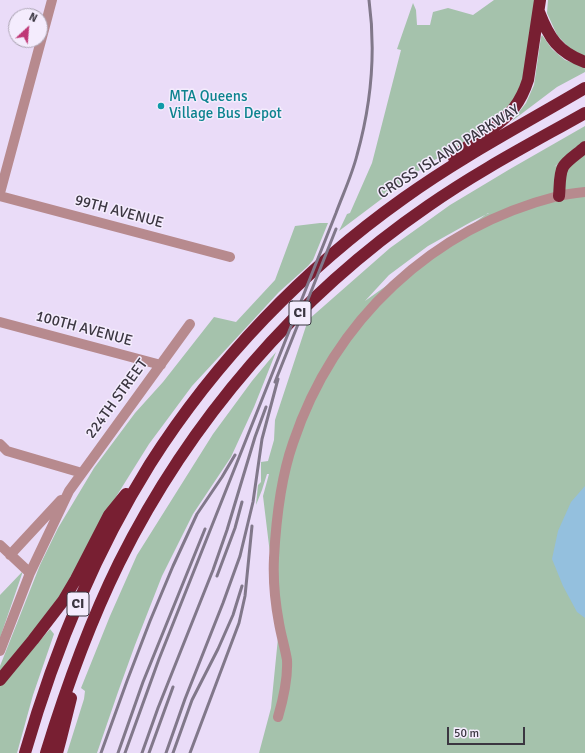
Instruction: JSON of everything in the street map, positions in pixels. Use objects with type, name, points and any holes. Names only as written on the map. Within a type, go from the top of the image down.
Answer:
[{"type":"highway","points":[[539,6],[547,31],[551,38],[571,56],[585,62]]},
{"type":"highway","points":[[428,181],[475,140],[499,123],[519,102],[528,80],[539,6]]},
{"type":"highway","name":"CROSS ISLAND PARKWAY","points":[[25,753],[57,655],[80,599],[110,536],[135,489],[151,463],[204,388],[265,318],[331,254],[379,216],[428,181],[585,88]]},
{"type":"highway","name":"CI","points":[[46,753],[87,635],[120,562],[166,478],[230,389],[286,326],[323,290],[368,250],[429,205],[491,166],[585,113]]},
{"type":"highway","points":[[559,196],[561,172],[563,168],[585,147]]},
{"type":"highway","points":[[0,680],[55,612],[76,579],[109,515],[151,463]]},
{"type":"highway","points":[[57,753],[87,635]]},
{"type":"street","points":[[0,193],[52,0]]},
{"type":"street","points":[[278,717],[283,697],[287,667],[278,622],[275,588],[274,560],[277,518],[285,474],[293,444],[304,414],[319,382],[350,333],[376,303],[407,273],[433,254],[464,233],[497,217],[559,196],[585,192]]},
{"type":"street","name":"99TH AVENUE","points":[[0,196],[230,257]]},
{"type":"street","name":"100TH AVENUE","points":[[0,322],[161,365]]},
{"type":"street","name":"224TH STREET","points":[[10,555],[69,491],[190,324]]},
{"type":"street","points":[[0,444],[7,451],[82,473]]},
{"type":"street","name":"224TH STREET","points":[[0,651],[30,573],[69,491]]},
{"type":"street","points":[[0,545],[30,573]]},
{"type":"green space","points":[[494,0],[535,0],[522,86],[511,105],[493,125],[428,164],[339,231],[347,214],[350,213],[372,163],[401,50],[397,49],[413,3],[416,10],[417,25],[430,25],[433,12],[448,8],[473,15]]},
{"type":"green space","points":[[548,0],[585,0],[585,56],[571,50],[557,35],[547,13]]},
{"type":"green space","points":[[542,35],[552,49],[565,60],[585,67],[585,72],[557,87],[512,121],[526,103],[534,85]]},
{"type":"green space","points":[[585,126],[585,141],[554,167],[585,147],[585,753],[259,753],[271,708],[279,628],[263,496],[269,474],[267,474],[256,505],[258,485],[261,482],[261,462],[268,461],[274,440],[275,420],[308,320],[390,248],[450,205]],"holes":[[[486,215],[365,301],[389,275],[428,246]]]},
{"type":"green space","points":[[328,223],[313,260],[279,292],[192,386],[149,444],[114,500],[78,568],[31,639],[0,672],[0,666],[40,565],[58,528],[94,468],[135,413],[163,382],[214,317],[236,322],[275,280],[295,226]]},
{"type":"green space","points":[[276,352],[254,407],[231,457],[193,514],[162,576],[135,645],[97,753],[67,753],[84,699],[85,691],[81,688],[110,616],[137,555],[213,434],[252,381]]},
{"type":"green space","points":[[23,571],[0,638],[0,595]]},
{"type":"green space","points":[[50,629],[54,634],[33,695],[17,753],[0,753],[0,686]]},
{"type":"water","points":[[585,486],[585,618],[577,612],[563,586],[552,559],[558,531],[571,502]]},
{"type":"railway","points":[[125,753],[159,659],[353,170],[366,117],[371,78],[372,39],[369,0]]},
{"type":"railway","points":[[275,382],[336,229]]},
{"type":"railway","points":[[166,753],[185,699],[240,556],[253,502],[262,439],[278,379]]},
{"type":"railway","points":[[142,753],[158,708],[213,570],[266,407]]},
{"type":"railway","points":[[101,753],[150,621],[173,566],[197,514],[235,455]]},
{"type":"railway","points":[[217,576],[235,528],[242,502]]},
{"type":"railway","points":[[190,753],[239,623],[245,596],[252,526]]},
{"type":"railway","points":[[118,753],[143,682],[205,529]]},
{"type":"railway","points":[[173,753],[192,700],[218,649],[233,615],[242,586]]},
{"type":"railway","points":[[149,753],[173,687]]},
{"type":"place","name":"MTA Queens Village Bus Depot","points":[[161,106]]}]
